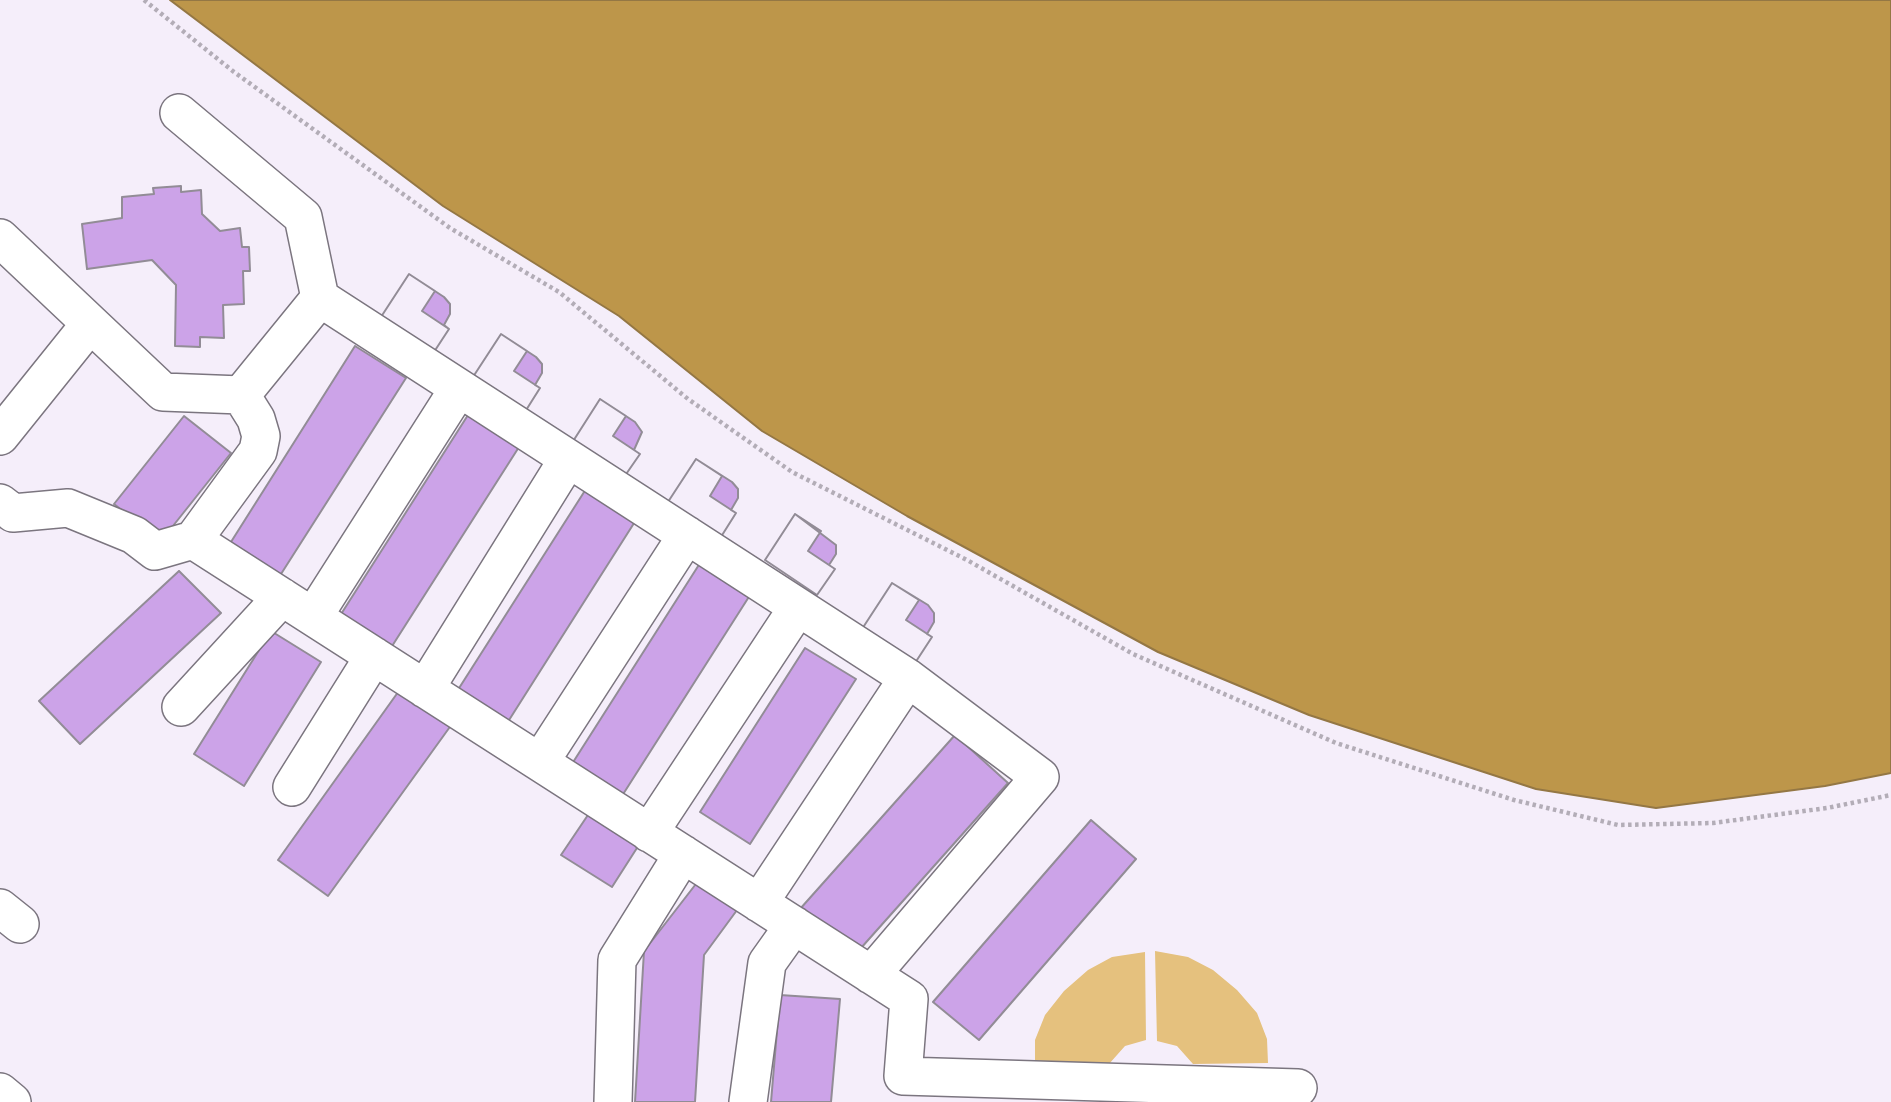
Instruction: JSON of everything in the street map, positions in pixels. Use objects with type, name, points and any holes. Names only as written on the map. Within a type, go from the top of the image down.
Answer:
[{"type":"street","points":[[179,113],[303,217],[320,299],[908,678],[1040,778],[871,975]]},
{"type":"street","points":[[1,242],[163,392],[241,395]]},
{"type":"street","points":[[241,395],[320,299]]},
{"type":"street","points":[[0,436],[90,324]]},
{"type":"street","points":[[313,617],[459,388]]},
{"type":"street","points":[[0,503],[13,513],[68,508],[134,535],[155,551],[193,540],[258,451],[261,436],[256,419],[241,395]]},
{"type":"street","points":[[425,688],[568,459]]},
{"type":"street","points":[[540,762],[687,535]]},
{"type":"street","points":[[193,540],[909,999],[903,1076],[1165,1094],[1298,1088]]},
{"type":"street","points":[[181,707],[282,597]]},
{"type":"street","points":[[649,833],[798,607]]},
{"type":"street","points":[[292,787],[373,656]]},
{"type":"street","points":[[759,903],[908,678]]},
{"type":"street","points":[[613,1102],[617,960],[683,854]]},
{"type":"street","points":[[748,1102],[767,963],[793,925]]},
{"type":"street","points":[[0,1093],[12,1102]]},
{"type":"path","points":[[144,0],[234,72],[430,214],[559,292],[688,400],[792,472],[967,560],[1133,654],[1336,743],[1514,800],[1618,825],[1713,822],[1826,808],[1891,795]]},
{"type":"shaded area","points":[[170,0],[1891,0],[1891,773],[1825,786],[1656,808],[1536,789],[1309,715],[1158,652],[907,516],[762,431],[619,316],[443,206]]},
{"type":"shaded area","points":[[1155,951],[1188,957],[1213,970],[1237,990],[1257,1013],[1267,1039],[1268,1063],[1193,1064],[1177,1046],[1157,1041]]},
{"type":"shaded area","points":[[1145,952],[1146,1040],[1125,1046],[1109,1064],[1035,1065],[1035,1040],[1045,1015],[1064,991],[1088,970],[1112,957]]},
{"type":"building","points":[[181,186],[181,192],[201,190],[202,214],[220,231],[240,228],[242,247],[249,247],[250,271],[243,271],[244,304],[223,305],[224,338],[200,337],[200,347],[175,346],[176,285],[152,260],[87,269],[82,224],[122,218],[122,197],[154,194],[153,188]]},
{"type":"building","points":[[409,274],[435,291],[422,311],[449,329],[432,355],[379,320]]},
{"type":"building","points":[[409,274],[444,297],[450,304],[450,314],[444,325],[449,329],[432,355],[379,320]]},
{"type":"building","points":[[501,334],[536,357],[542,364],[542,373],[535,385],[540,388],[523,415],[471,380]]},
{"type":"building","points":[[501,334],[527,351],[514,371],[540,388],[523,415],[471,380]]},
{"type":"building","points":[[355,346],[406,378],[274,585],[224,553]]},
{"type":"building","points":[[600,399],[626,416],[613,436],[640,454],[622,480],[570,446]]},
{"type":"building","points":[[600,399],[635,422],[642,432],[634,450],[640,454],[622,480],[570,446]]},
{"type":"building","points":[[468,415],[519,447],[387,654],[336,622]]},
{"type":"building","points":[[184,416],[231,453],[161,541],[114,504]]},
{"type":"building","points":[[696,459],[722,476],[710,496],[736,513],[719,540],[666,505]]},
{"type":"building","points":[[696,459],[732,482],[738,489],[738,498],[731,510],[736,513],[719,540],[666,505]]},
{"type":"building","points":[[586,489],[636,520],[504,728],[454,696]]},
{"type":"building","points":[[795,514],[821,531],[808,551],[835,569],[817,595],[765,560]]},
{"type":"building","points":[[795,514],[836,545],[836,554],[829,565],[835,569],[817,595],[765,560]]},
{"type":"building","points":[[702,560],[752,592],[620,799],[570,767]]},
{"type":"building","points":[[179,571],[221,613],[80,744],[39,701]]},
{"type":"building","points":[[892,583],[919,600],[906,620],[932,637],[915,663],[862,629]]},
{"type":"building","points":[[892,583],[928,605],[934,613],[934,622],[927,634],[932,637],[915,663],[862,629]]},
{"type":"building","points":[[271,631],[321,662],[244,786],[194,754]]},
{"type":"building","points":[[805,648],[856,679],[750,844],[700,812]]},
{"type":"building","points":[[401,688],[452,724],[328,896],[278,860]]},
{"type":"building","points":[[955,735],[1008,783],[853,957],[800,909]]},
{"type":"building","points":[[594,806],[644,837],[612,887],[561,855]]},
{"type":"building","points":[[1091,820],[1136,859],[979,1040],[933,1002]]},
{"type":"building","points":[[699,880],[740,906],[704,955],[695,1102],[635,1102],[644,951]]},
{"type":"building","points":[[780,995],[840,999],[831,1102],[771,1102]]}]
